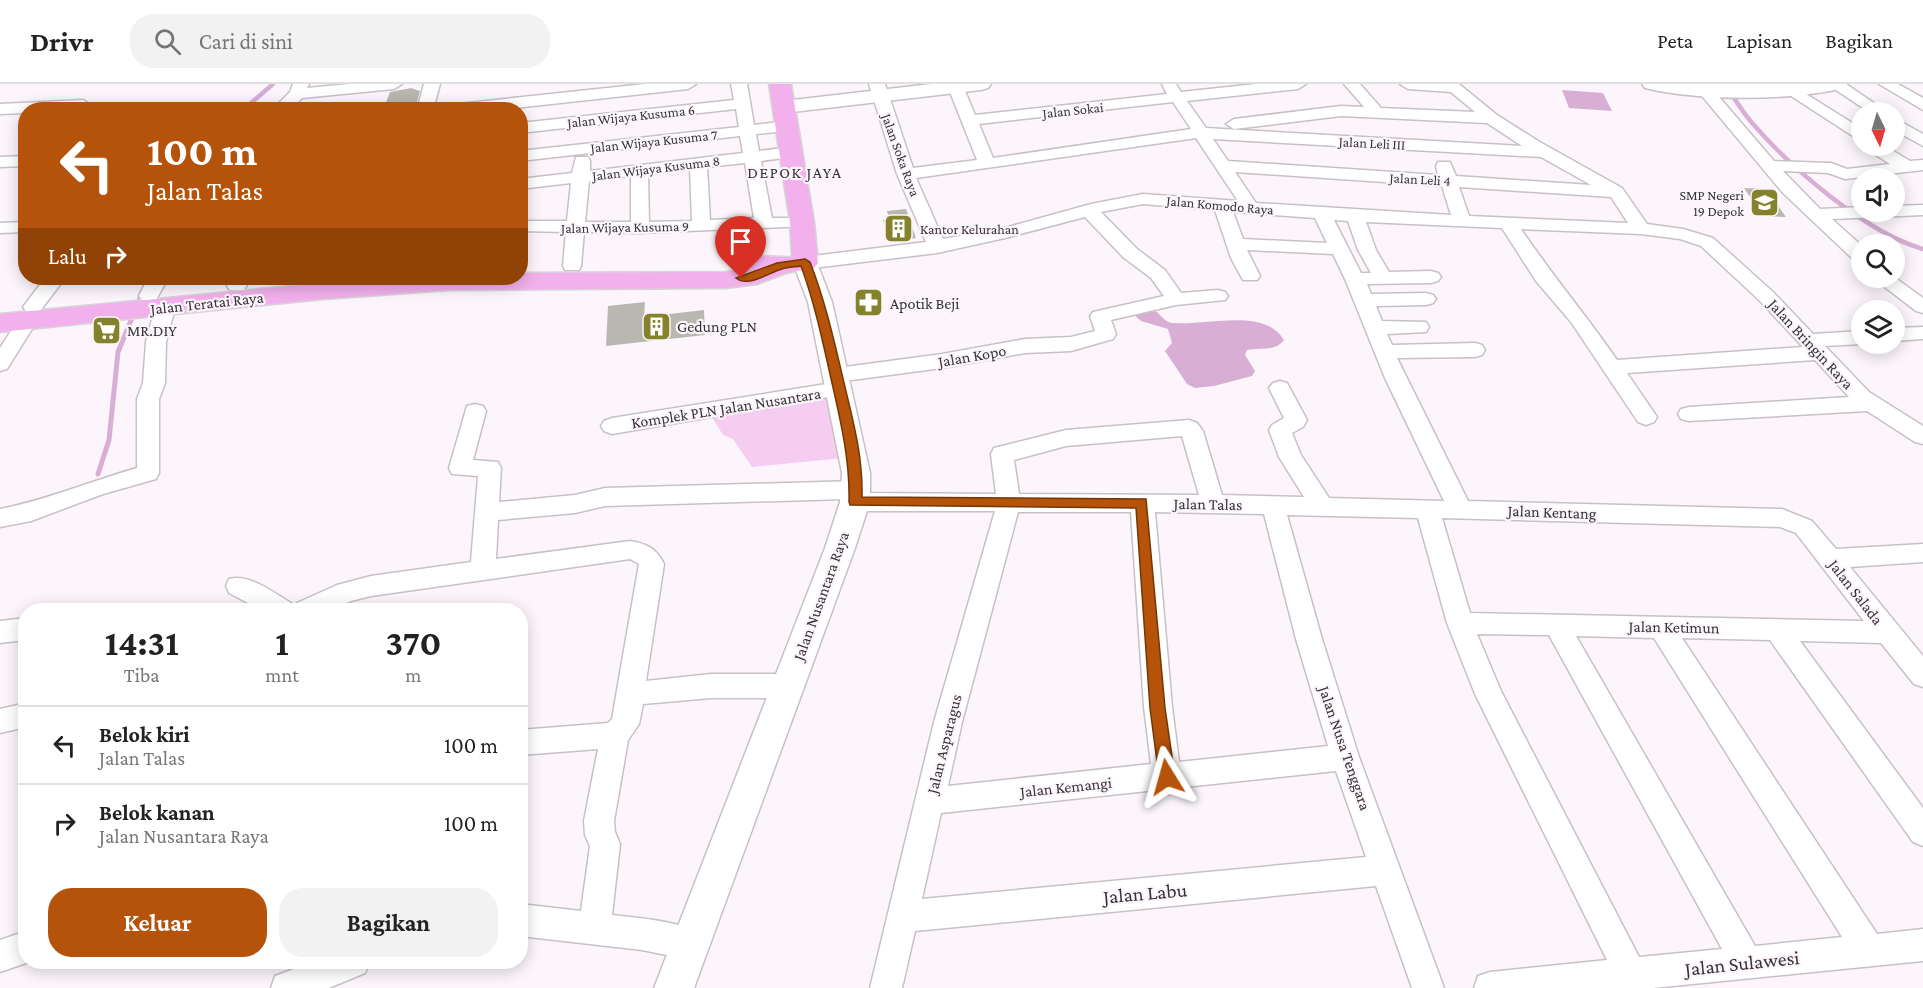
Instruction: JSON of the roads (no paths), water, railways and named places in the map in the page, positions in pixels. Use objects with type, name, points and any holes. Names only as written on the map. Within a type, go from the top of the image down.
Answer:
[{"type":"highway","name":"Jalan Nusantara Raya","points":[[784,106],[802,222],[793,264]]},
{"type":"highway","points":[[528,265],[684,266],[751,261],[793,264]]},
{"type":"highway","name":"Jalan Teratai Raya","points":[[528,281],[726,280],[757,276],[793,264]]},
{"type":"highway","name":"Jalan Teratai Raya","points":[[30,314],[261,285]]},
{"type":"highway","name":"Jalan Teratai Raya","points":[[237,288],[363,288],[406,285]]},
{"type":"highway","points":[[0,310],[30,314]]},
{"type":"highway","points":[[0,323],[30,314]]},
{"type":"street","points":[[83,102],[88,84]]},
{"type":"street","points":[[287,102],[299,89],[394,84]]},
{"type":"street","points":[[426,102],[432,84]]},
{"type":"street","points":[[500,102],[584,89],[688,84]]},
{"type":"street","points":[[739,84],[750,157],[764,224]]},
{"type":"street","points":[[784,106],[878,90],[981,84]]},
{"type":"street","name":"Jalan Sokai","points":[[969,120],[1172,91],[1298,84]]},
{"type":"street","points":[[1352,84],[1377,113]]},
{"type":"street","points":[[1408,84],[1452,86],[1491,118],[1543,152],[1616,192],[1641,229]]},
{"type":"street","points":[[1652,84],[1790,89],[1836,84],[1864,102]]},
{"type":"street","points":[[1887,84],[1923,105]]},
{"type":"street","points":[[347,102],[360,87]]},
{"type":"street","points":[[956,87],[987,164]]},
{"type":"street","points":[[1716,88],[1789,189],[1851,247]]},
{"type":"street","points":[[572,266],[582,177],[584,89]]},
{"type":"street","points":[[1790,89],[1851,130]]},
{"type":"street","name":"Jalan Soka Raya","points":[[878,90],[906,174],[937,247]]},
{"type":"street","points":[[1172,91],[1251,208]]},
{"type":"street","name":"Jalan Wijaya Kusuma 6","points":[[528,127],[742,104]]},
{"type":"street","name":"Jalan Wijaya Kusuma 7","points":[[528,155],[747,131],[784,106]]},
{"type":"street","points":[[0,109],[18,109]]},
{"type":"street","points":[[906,174],[987,164],[1330,112],[1491,118]]},
{"type":"street","points":[[1905,130],[1923,141]]},
{"type":"street","name":"Jalan Leli III","points":[[1199,131],[1543,152]]},
{"type":"street","points":[[1438,147],[1462,222]]},
{"type":"street","name":"Jalan Wijaya Kusuma 8","points":[[528,183],[791,152]]},
{"type":"street","points":[[1894,156],[1915,166]]},
{"type":"street","points":[[0,162],[18,161]]},
{"type":"street","points":[[698,163],[701,226]]},
{"type":"street","name":"Jalan Leli 4","points":[[1224,166],[1616,192]]},
{"type":"street","points":[[1772,166],[1831,168],[1845,174],[1915,166]]},
{"type":"street","points":[[639,170],[640,228]]},
{"type":"street","name":"Jalan Komodo Raya","points":[[793,264],[937,247],[1143,200],[1355,216],[1641,229],[1693,236],[1707,242]]},
{"type":"street","points":[[1222,206],[1235,244],[1250,276]]},
{"type":"street","points":[[1905,211],[1923,210]]},
{"type":"street","points":[[1090,211],[1130,253],[1158,274],[1176,299],[1218,296]]},
{"type":"street","points":[[1815,214],[1851,213]]},
{"type":"street","points":[[1322,214],[1355,279],[1410,411],[1438,460],[1460,509]]},
{"type":"street","points":[[1355,216],[1367,250],[1383,278]]},
{"type":"street","name":"Jalan Wijaya Kusuma 9","points":[[528,226],[640,228],[802,222]]},
{"type":"street","points":[[1508,223],[1543,277],[1578,318],[1646,417]]},
{"type":"street","points":[[0,228],[18,227]]},
{"type":"street","name":"Jalan Bringin Raya","points":[[1707,242],[1766,296],[1861,397],[1923,436]]},
{"type":"street","points":[[1235,244],[1340,249]]},
{"type":"street","name":"Jalan Nusantara Raya","points":[[674,988],[840,548],[856,496],[851,441],[820,302],[793,264]]},
{"type":"street","points":[[1355,279],[1431,277]]},
{"type":"street","points":[[0,364],[50,285]]},
{"type":"street","points":[[1897,288],[1923,307]]},
{"type":"street","name":"Jalan Kopo","points":[[838,382],[1025,346],[1071,344],[1106,334],[1100,316],[1176,299]]},
{"type":"street","points":[[1364,300],[1425,299]]},
{"type":"street","points":[[0,518],[31,512],[96,488],[148,473],[148,399],[154,383],[156,342],[143,300]]},
{"type":"street","points":[[1375,328],[1419,327]]},
{"type":"street","points":[[1905,334],[1923,333]]},
{"type":"street","points":[[1613,368],[1814,347],[1851,340]]},
{"type":"street","points":[[1384,352],[1475,350]]},
{"type":"street","name":"Komplek PLN Jalan Nusantara","points":[[612,426],[838,382]]},
{"type":"street","points":[[1280,388],[1296,420],[1280,430],[1290,457],[1322,507]]},
{"type":"street","points":[[1689,414],[1871,403]]},
{"type":"street","points":[[475,411],[460,468],[490,468],[483,570]]},
{"type":"street","points":[[1009,502],[1002,454],[1022,451],[1066,438],[1185,427],[1192,431],[1213,504]]},
{"type":"street","name":"Jalan Talas","points":[[488,512],[575,504],[605,497],[856,496],[1009,502],[1273,505]]},
{"type":"street","name":"Jalan Asparagus","points":[[886,988],[948,722],[1009,502]]},
{"type":"street","points":[[1142,503],[1158,708],[1167,777]]},
{"type":"street","name":"Jalan Kentang","points":[[1273,505],[1782,518]]},
{"type":"street","name":"Jalan Nusa Tenggara","points":[[1273,505],[1309,639],[1345,757],[1428,988]]},
{"type":"street","points":[[1427,508],[1460,623],[1489,694],[1630,975]]},
{"type":"street","name":"Jalan Salada","points":[[1782,518],[1803,527],[1923,676]]},
{"type":"street","points":[[322,603],[346,592],[371,586],[630,550],[645,554],[652,564],[631,694],[625,724],[615,735],[599,821],[600,835],[605,844],[595,928]]},
{"type":"street","points":[[1830,559],[1923,553]]},
{"type":"street","points":[[238,586],[269,603]]},
{"type":"street","name":"Jalan Ketimun","points":[[1460,623],[1888,632]]},
{"type":"street","points":[[1556,626],[1747,962]]},
{"type":"street","points":[[1661,627],[1869,950]]},
{"type":"street","points":[[1777,629],[1923,832]]},
{"type":"street","points":[[0,632],[18,630]]},
{"type":"street","points":[[631,694],[711,686],[788,686]]},
{"type":"street","points":[[0,721],[18,717]]},
{"type":"street","points":[[528,742],[615,735]]},
{"type":"street","name":"Jalan Kemangi","points":[[930,801],[1345,757]]},
{"type":"street","name":"Jalan Labu","points":[[904,916],[1386,870]]},
{"type":"street","points":[[528,921],[642,934],[691,944]]},
{"type":"street","name":"Jalan Sulawesi","points":[[1490,988],[1574,984],[1630,975],[1923,945]]},
{"type":"street","points":[[0,956],[18,950]]},
{"type":"street","points":[[287,988],[336,969]]},
{"type":"waterway","points":[[252,102],[273,84]]},
{"type":"waterway","points":[[1725,84],[1754,125],[1810,180],[1855,215],[1901,241],[1923,249]]},
{"type":"waterway","points":[[133,314],[145,285]]},
{"type":"waterway","points":[[98,474],[109,440],[118,352],[134,313]]},
{"type":"place","name":"SMP Negeri 19 Depok","points":[[1765,203]]},
{"type":"place","name":"Kantor Kelurahan","points":[[899,229]]},
{"type":"place","name":"Apotik Beji","points":[[869,303]]},
{"type":"place","name":"Gedung PLN","points":[[656,326]]},
{"type":"place","name":"MR.DIY","points":[[106,330]]},
{"type":"district","name":"DEPOK JAYA","points":[[795,172]]}]
